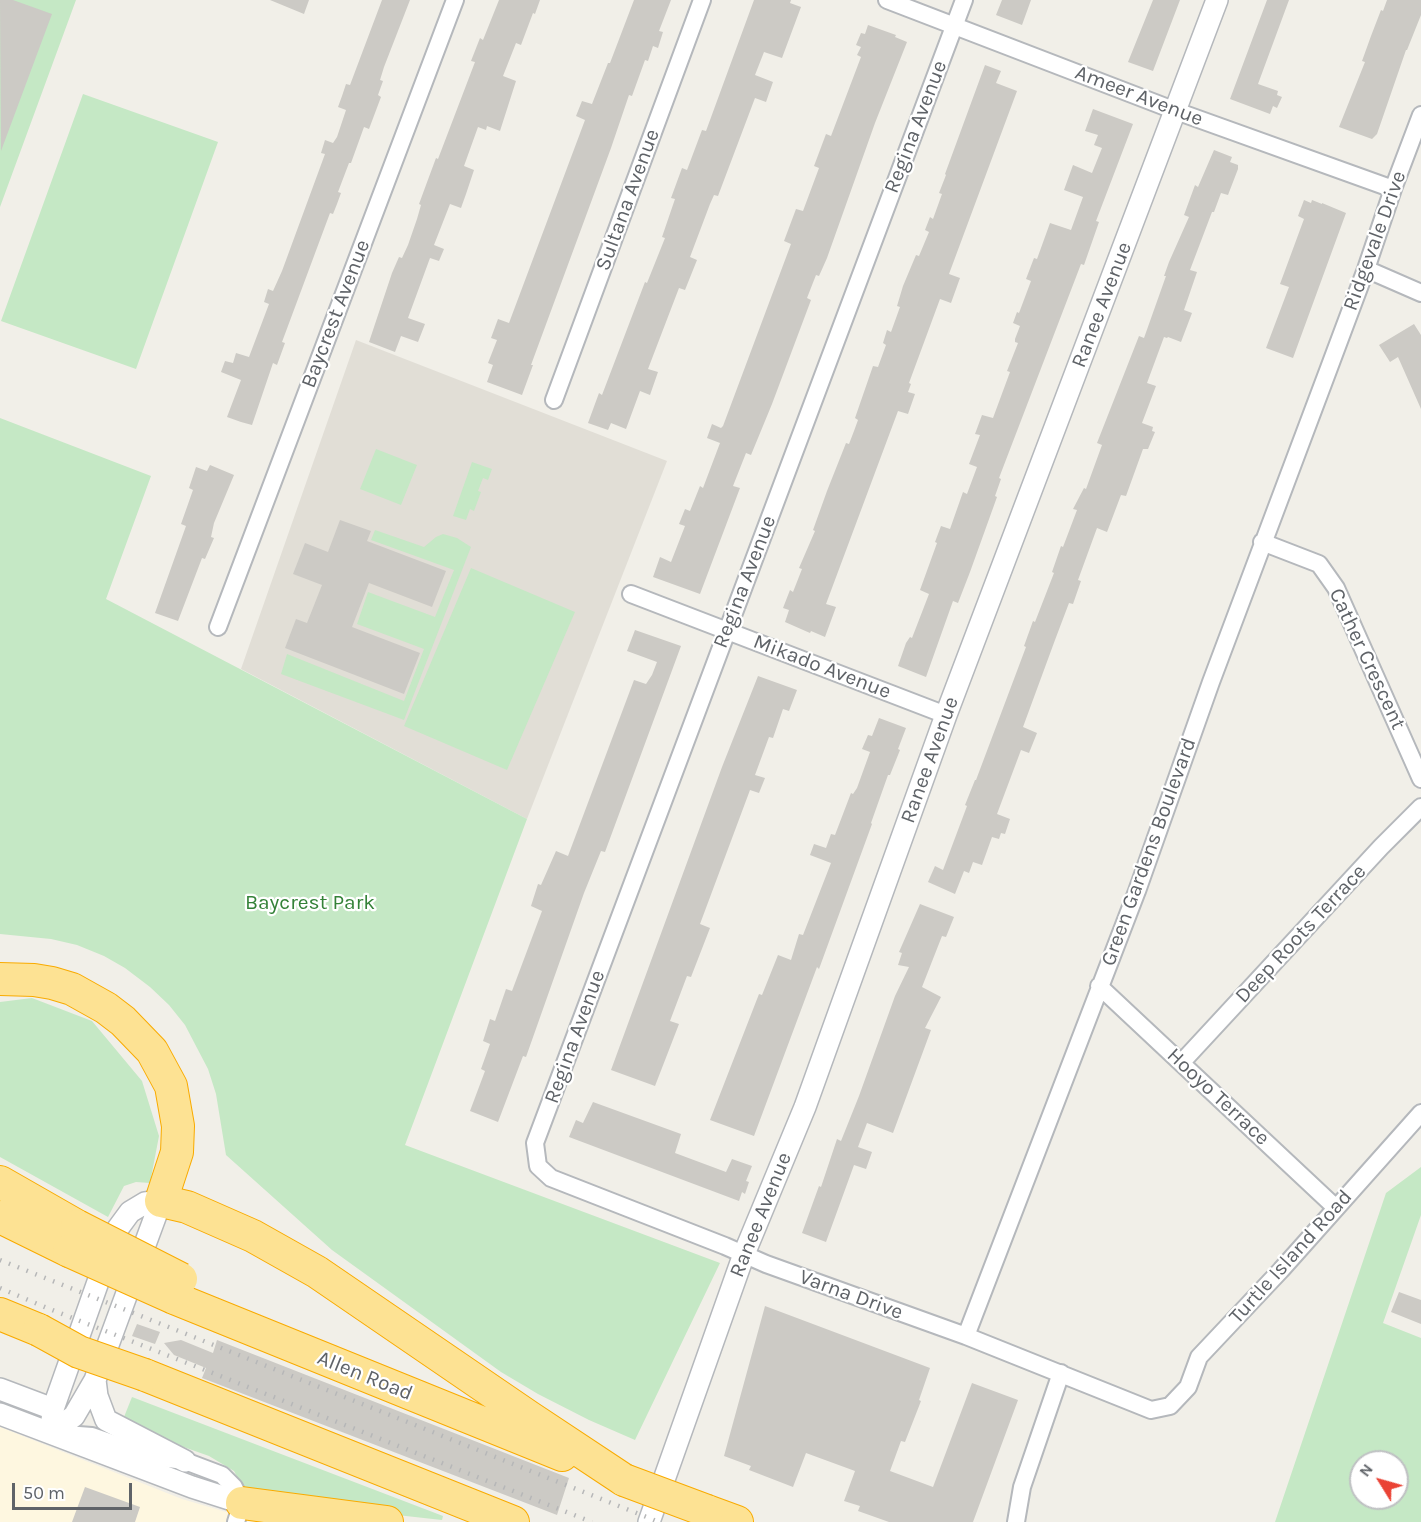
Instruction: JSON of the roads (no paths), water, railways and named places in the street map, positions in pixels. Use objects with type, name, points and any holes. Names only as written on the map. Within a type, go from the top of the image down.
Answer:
[{"type":"highway","points":[[0,980],[52,982],[72,989],[106,1008],[123,1021],[152,1051],[171,1086],[178,1126],[177,1152],[161,1201],[187,1207],[243,1231],[317,1272],[624,1480]]},
{"type":"highway","points":[[0,1182],[73,1238]]},
{"type":"highway","name":"Allen Road","points":[[0,1217],[73,1238],[350,1371],[624,1480],[737,1522]]},
{"type":"highway","points":[[0,1314],[36,1338]]},
{"type":"highway","points":[[0,1334],[36,1338],[145,1375],[513,1522]]},
{"type":"highway","points":[[239,1513],[387,1522]]},
{"type":"street","name":"Baycrest Avenue","points":[[218,627],[454,0]]},
{"type":"street","name":"Sultana Avenue","points":[[554,400],[702,0]]},
{"type":"street","name":"Ameer Avenue","points":[[887,0],[1176,111],[1393,189]]},
{"type":"street","name":"Regina Avenue","points":[[538,1166],[535,1143],[964,0]]},
{"type":"street","name":"Ranee Avenue","points":[[649,1522],[744,1254],[805,1107],[946,715],[1218,0]]},
{"type":"street","name":"Ridgevale Drive","points":[[1329,368],[1421,115]]},
{"type":"street","points":[[1366,269],[1421,293]]},
{"type":"street","name":"Green Gardens Boulevard","points":[[966,1336],[1137,891],[1262,542],[1329,368]]},
{"type":"street","name":"Cather Crescent","points":[[1262,542],[1319,564],[1336,588],[1421,779]]},
{"type":"street","name":"Mikado Avenue","points":[[631,594],[946,715]]},
{"type":"street","name":"Deep Roots Terrace","points":[[1182,1062],[1381,847],[1421,807]]},
{"type":"street","name":"Hooyo Terrace","points":[[1100,986],[1336,1208]]},
{"type":"street","name":"Turtle Island Road","points":[[1170,1406],[1188,1387],[1199,1357],[1421,1113]]},
{"type":"street","name":"Varna Drive","points":[[538,1166],[551,1178],[766,1264],[966,1336],[1152,1410],[1170,1406]]},
{"type":"street","points":[[161,1201],[95,1380],[75,1416],[51,1433],[53,1409],[117,1231],[129,1212],[145,1203],[161,1201]]},
{"type":"street","points":[[1016,1522],[1022,1487],[1061,1373]]},
{"type":"street","points":[[95,1380],[97,1396],[106,1420],[185,1461],[222,1475],[234,1487],[239,1513]]},
{"type":"street","points":[[0,1389],[53,1409]]},
{"type":"street","points":[[0,1414],[192,1487],[239,1513]]},
{"type":"street","points":[[51,1433],[92,1436],[152,1457],[185,1461]]},
{"type":"railway","points":[[0,1260],[659,1522]]},
{"type":"railway","points":[[0,1288],[592,1522]]},
{"type":"park label","name":"Baycrest Park","points":[[310,903]]}]
